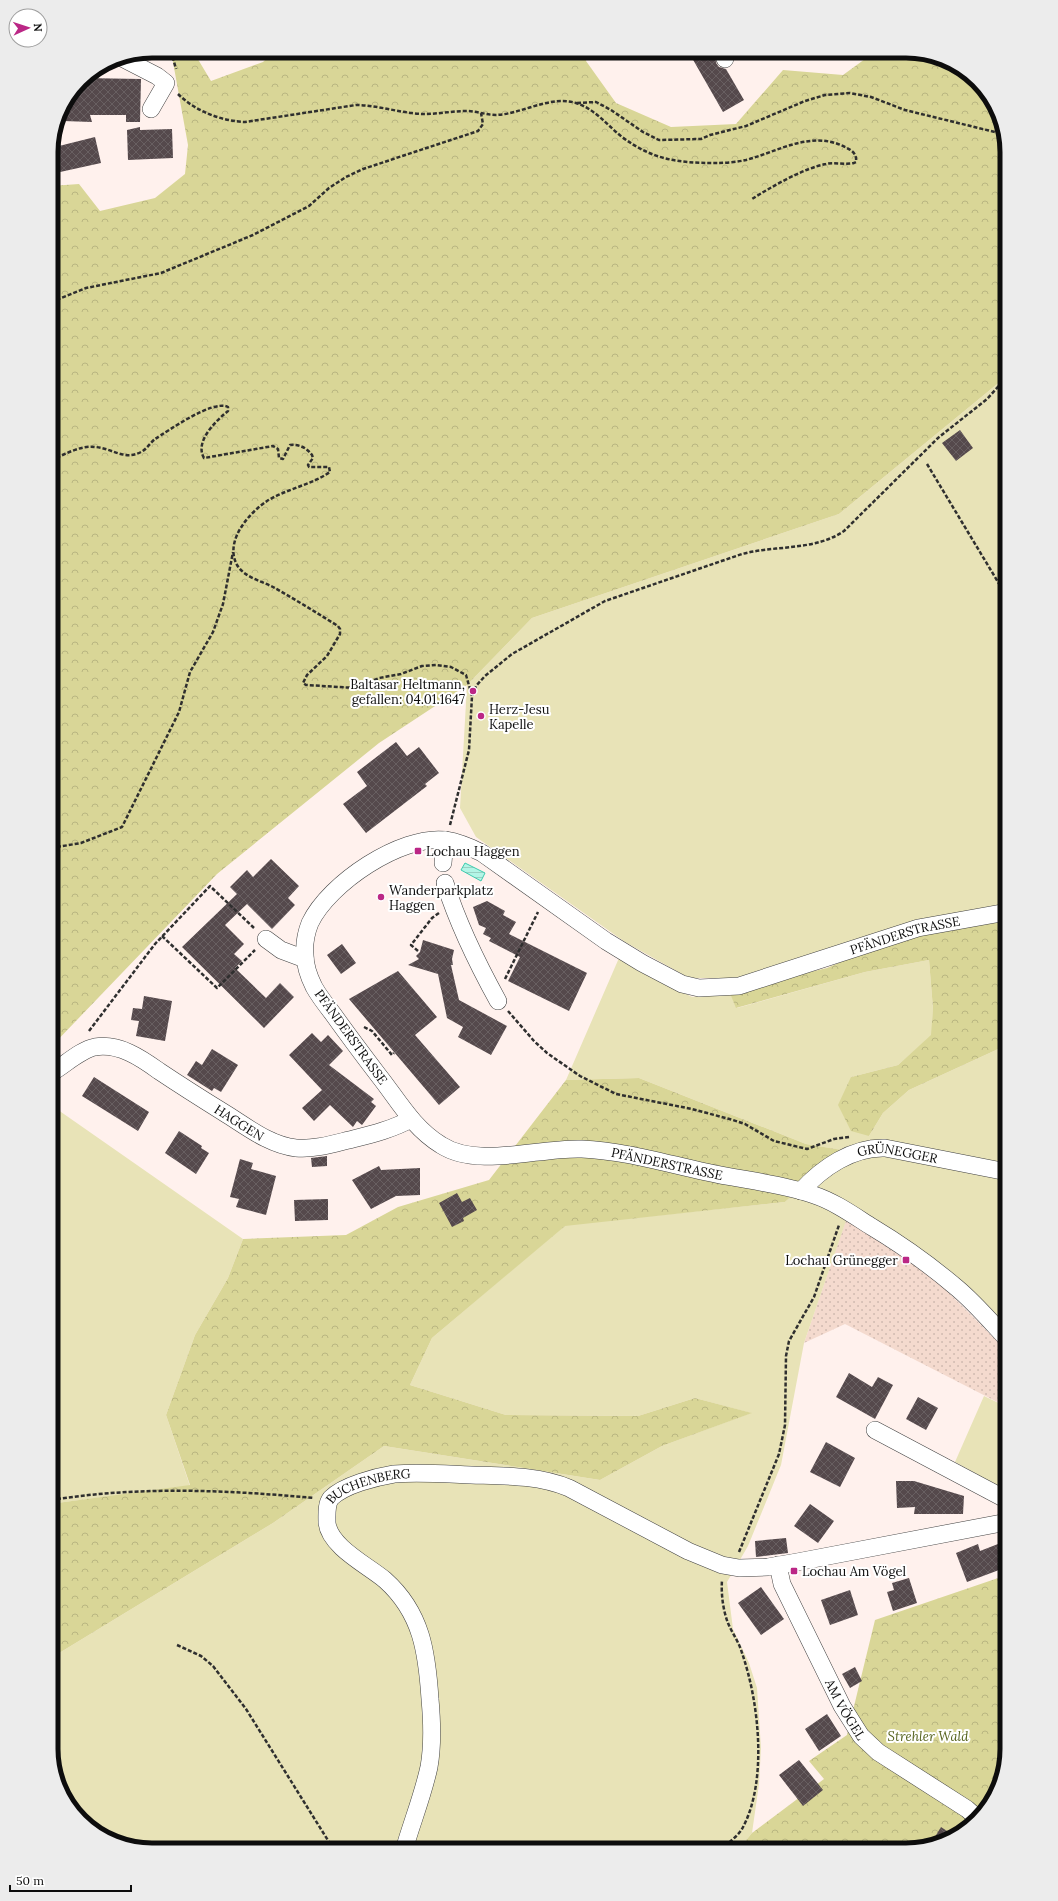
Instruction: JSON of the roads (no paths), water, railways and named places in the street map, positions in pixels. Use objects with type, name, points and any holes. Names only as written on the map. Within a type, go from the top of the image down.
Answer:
[{"type":"street","points":[[129,61],[157,76],[166,83],[151,109]]},
{"type":"street","points":[[443,863],[445,840]]},
{"type":"street","name":"PFÄNDERSTRASSE","points":[[1000,913],[918,928],[739,986],[699,988],[682,984],[642,963],[606,941],[482,853],[459,843],[445,840],[418,843],[386,855],[340,886],[321,905],[309,925],[305,945],[305,959],[310,977],[320,997],[410,1120],[440,1145],[454,1152],[470,1155],[501,1156],[579,1149],[611,1151],[641,1156],[705,1172],[801,1191],[822,1198],[844,1209],[909,1250],[959,1289],[1000,1332]]},
{"type":"street","points":[[447,890],[453,911],[480,968],[498,1001]]},
{"type":"street","points":[[266,939],[281,950],[305,959]]},
{"type":"street","name":"HAGGEN","points":[[58,1069],[67,1064],[81,1052],[102,1046],[120,1049],[130,1053],[255,1132],[286,1146],[298,1148],[312,1147],[342,1141],[386,1130],[410,1120]]},
{"type":"street","name":"GRÜNEGGER","points":[[801,1191],[825,1169],[858,1151],[867,1148],[885,1148],[1000,1171]]},
{"type":"street","points":[[875,1430],[1000,1496]]},
{"type":"street","name":"BUCHENBERG","points":[[406,1843],[424,1785],[431,1751],[431,1710],[426,1652],[414,1618],[396,1591],[343,1548],[330,1533],[327,1517],[330,1499],[336,1494],[357,1484],[393,1474],[515,1477],[558,1483],[688,1550],[726,1566],[778,1565]]},
{"type":"street","points":[[778,1565],[1000,1523]]},
{"type":"street","name":"AM VÖGEL","points":[[778,1565],[782,1584],[842,1706],[861,1736],[878,1752],[972,1813]]},
{"type":"water","points":[[465,863],[485,873],[481,881],[461,870]]},
{"type":"place","name":"Baltasar Heltmann, gefallen: 04.01.1647","points":[[473,691]]},
{"type":"place","name":"Herz-Jesu Kapelle","points":[[481,716]]},
{"type":"place","name":"Lochau Haggen","points":[[418,851]]},
{"type":"place","name":"Wanderparkplatz Haggen","points":[[381,897]]},
{"type":"place","name":"Lochau Grünegger","points":[[906,1260]]},
{"type":"place","name":"Lochau Am Vögel","points":[[794,1571]]},
{"type":"park label","name":"Strehler Wald","points":[[928,1736]]}]
